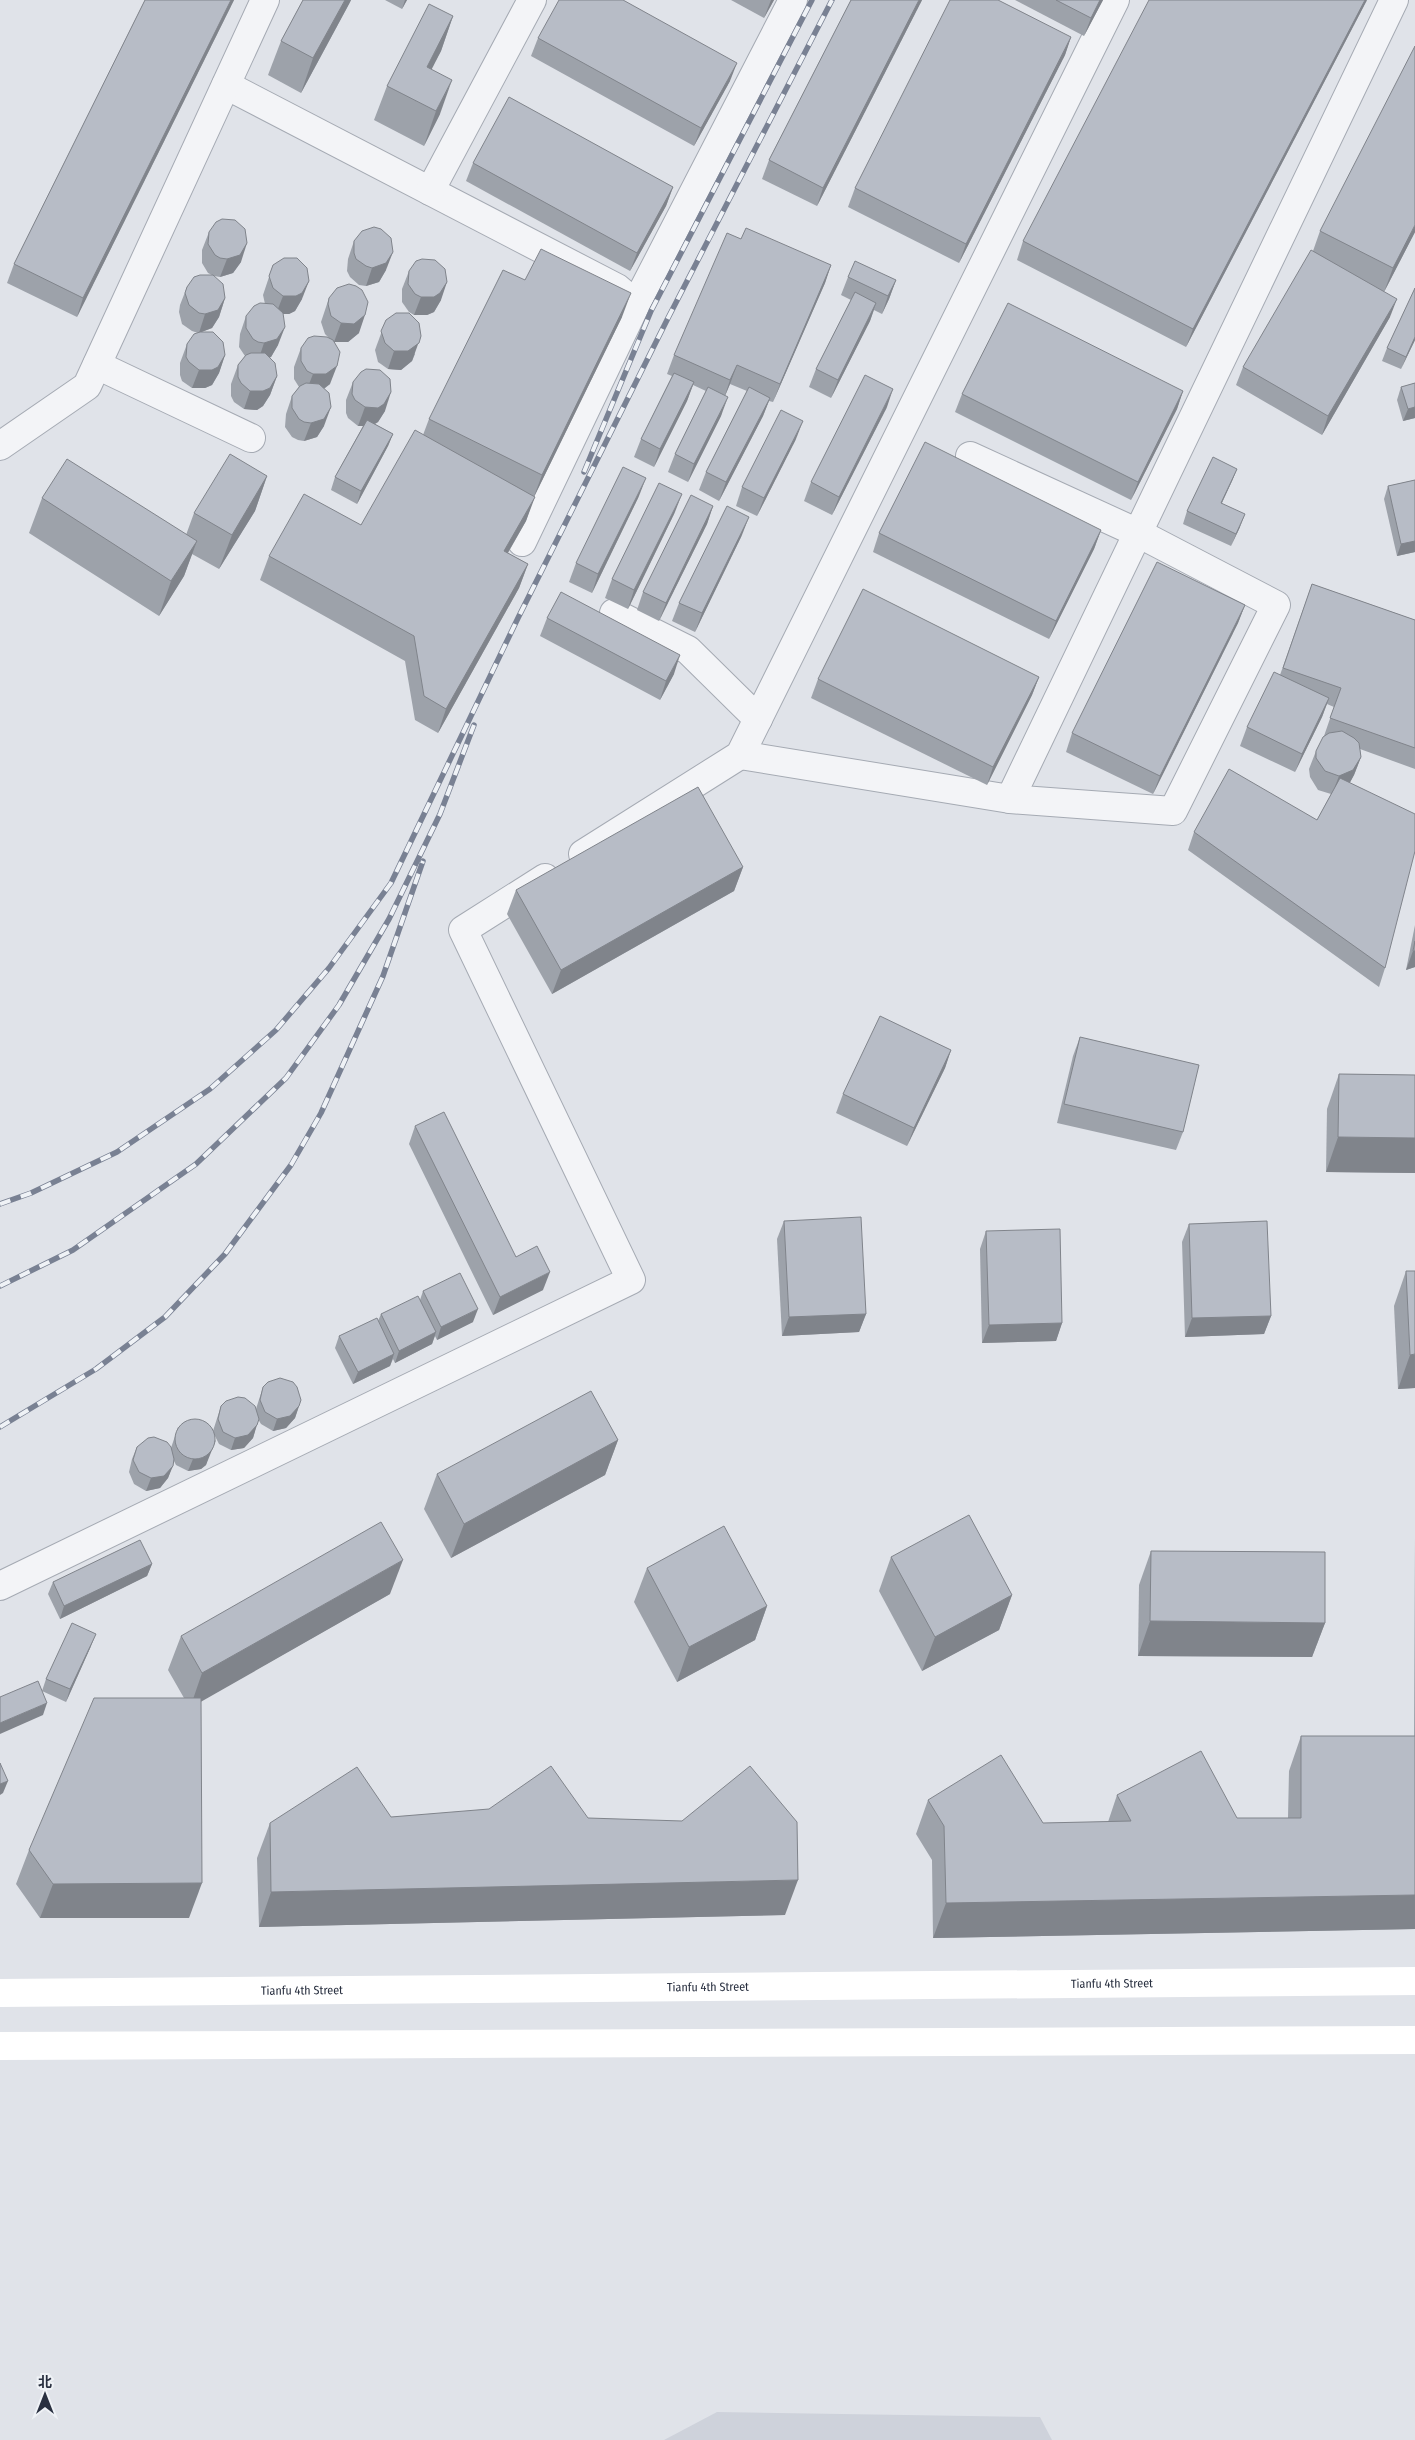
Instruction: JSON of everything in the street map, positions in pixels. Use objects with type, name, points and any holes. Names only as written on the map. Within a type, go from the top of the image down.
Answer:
[{"type":"main road","name":"Tianfu 4th Street","points":[[0,1993],[1415,1981]]},
{"type":"main road","points":[[0,2046],[1415,2040]]},
{"type":"street","points":[[0,446],[88,386],[265,0]]},
{"type":"street","points":[[430,191],[532,0]]},
{"type":"street","points":[[522,542],[636,304],[793,0]]},
{"type":"street","points":[[0,1586],[631,1280],[463,930],[740,755],[1115,0]]},
{"type":"street","points":[[1010,799],[1394,0]]},
{"type":"street","points":[[226,86],[617,288],[636,304]]},
{"type":"street","points":[[97,365],[251,438]]},
{"type":"street","points":[[740,755],[1010,799],[1173,811],[1276,604],[1138,533],[970,456]]},
{"type":"street","points":[[614,613],[688,650],[758,720]]},
{"type":"shaded area","points":[[717,2412],[1040,2417],[1052,2440],[664,2440]]},
{"type":"building","points":[[145,0],[231,0],[83,298],[14,264]]},
{"type":"building","points":[[303,0],[345,0],[313,58],[281,41]]},
{"type":"building","points":[[559,0],[623,0],[737,63],[701,128],[538,38]]},
{"type":"building","points":[[851,0],[919,0],[823,188],[769,160]]},
{"type":"building","points":[[950,0],[998,0],[1071,37],[966,244],[855,188]]},
{"type":"building","points":[[1056,0],[1100,0],[1091,18]]},
{"type":"building","points":[[1149,0],[1365,0],[1193,329],[1023,241]]},
{"type":"building","points":[[429,4],[453,16],[427,67],[452,80],[436,111],[387,86]]},
{"type":"building","points":[[1415,46],[1415,225],[1393,268],[1320,231]]},
{"type":"building","points":[[509,97],[673,187],[637,253],[473,163]]},
{"type":"building","points":[[222,219],[235,220],[245,229],[247,243],[240,255],[227,259],[215,255],[208,244],[209,232],[216,222]]},
{"type":"building","points":[[374,227],[381,229],[391,238],[393,252],[386,263],[372,268],[356,259],[354,241],[362,231]]},
{"type":"building","points":[[746,228],[831,265],[780,384],[737,365],[730,380],[674,355],[727,233],[741,239]]},
{"type":"building","points":[[541,249],[631,293],[542,475],[429,419],[503,270],[525,280]]},
{"type":"building","points":[[1311,250],[1397,299],[1328,416],[1243,367]]},
{"type":"building","points":[[284,258],[297,258],[307,268],[309,281],[302,293],[296,296],[283,296],[273,288],[269,276],[273,265]]},
{"type":"building","points":[[422,259],[435,260],[445,269],[447,282],[440,293],[434,297],[421,297],[415,294],[408,284],[409,271],[416,261]]},
{"type":"building","points":[[855,261],[896,280],[888,296],[848,277]]},
{"type":"building","points":[[213,275],[223,284],[225,298],[218,310],[205,314],[199,313],[189,305],[185,293],[187,287],[194,277]]},
{"type":"building","points":[[349,284],[362,290],[368,302],[365,315],[354,324],[341,323],[331,316],[328,304],[329,298],[337,288]]},
{"type":"building","points":[[1415,288],[1415,337],[1406,357],[1387,348]]},
{"type":"building","points":[[855,292],[876,303],[838,380],[816,369]]},
{"type":"building","points":[[260,303],[273,304],[283,313],[285,327],[277,339],[264,343],[253,339],[246,328],[246,316],[254,306]]},
{"type":"building","points":[[1008,303],[1183,391],[1138,482],[962,394]]},
{"type":"building","points":[[396,313],[409,313],[419,323],[421,336],[419,343],[408,351],[394,351],[385,343],[381,331],[386,320]]},
{"type":"building","points":[[213,332],[223,342],[225,355],[218,367],[212,370],[199,370],[186,357],[187,344],[194,334]]},
{"type":"building","points":[[314,336],[327,337],[333,340],[340,352],[337,366],[326,374],[313,374],[307,371],[301,361],[301,348],[308,338]]},
{"type":"building","points":[[265,353],[275,363],[277,376],[270,388],[263,391],[250,391],[241,383],[238,377],[238,365],[246,355]]},
{"type":"building","points":[[366,369],[380,370],[390,379],[391,392],[384,404],[378,408],[365,407],[355,400],[352,394],[353,382]]},
{"type":"building","points":[[674,373],[694,382],[660,449],[641,439]]},
{"type":"building","points":[[865,375],[893,389],[839,497],[811,482]]},
{"type":"building","points":[[306,383],[319,384],[329,393],[331,407],[324,419],[311,423],[299,419],[292,408],[292,396],[300,386]]},
{"type":"building","points":[[1415,383],[1415,407],[1408,409],[1401,387]]},
{"type":"building","points":[[708,387],[728,397],[694,464],[675,454]]},
{"type":"building","points":[[749,387],[770,398],[726,482],[706,472]]},
{"type":"building","points":[[781,410],[803,421],[764,498],[742,487]]},
{"type":"building","points":[[367,420],[393,434],[361,491],[335,477]]},
{"type":"building","points":[[415,430],[535,497],[504,551],[528,564],[446,709],[424,696],[414,636],[269,556],[304,494],[361,525]]},
{"type":"building","points":[[925,442],[1101,530],[1056,621],[879,533]]},
{"type":"building","points":[[230,454],[267,476],[232,535],[194,513]]},
{"type":"building","points":[[1213,457],[1237,469],[1221,503],[1245,514],[1236,534],[1187,511]]},
{"type":"building","points":[[67,459],[197,541],[171,581],[42,498]]},
{"type":"building","points":[[623,467],[646,478],[598,574],[576,563]]},
{"type":"building","points":[[1415,480],[1415,541],[1401,544],[1388,486]]},
{"type":"building","points":[[659,483],[682,494],[634,590],[612,579]]},
{"type":"building","points":[[691,495],[713,506],[666,603],[643,592]]},
{"type":"building","points":[[727,506],[749,517],[702,613],[679,603]]},
{"type":"building","points":[[1157,562],[1245,605],[1160,776],[1072,733]]},
{"type":"building","points":[[1312,584],[1415,620],[1415,748],[1330,718],[1341,688],[1283,668]]},
{"type":"building","points":[[863,589],[1039,677],[993,767],[818,679]]},
{"type":"building","points":[[561,592],[680,655],[666,681],[547,618]]},
{"type":"building","points":[[1274,672],[1329,698],[1302,754],[1247,727]]},
{"type":"building","points":[[1342,731],[1359,743],[1361,757],[1353,770],[1339,776],[1325,771],[1316,758],[1316,751],[1323,737],[1329,733]]},
{"type":"building","points":[[1229,769],[1317,820],[1340,778],[1415,814],[1415,851],[1385,968],[1194,832]]},
{"type":"building","points":[[698,787],[743,867],[561,970],[516,890]]},
{"type":"building","points":[[880,1016],[951,1050],[914,1128],[843,1094]]},
{"type":"building","points":[[1080,1037],[1199,1065],[1183,1132],[1064,1104]]},
{"type":"building","points":[[1339,1074],[1415,1075],[1415,1138],[1338,1137]]},
{"type":"building","points":[[444,1112],[516,1257],[537,1246],[550,1272],[500,1297],[415,1126]]},
{"type":"building","points":[[861,1217],[866,1314],[789,1317],[784,1221]]},
{"type":"building","points":[[1267,1221],[1271,1316],[1192,1318],[1189,1224]]},
{"type":"building","points":[[1060,1229],[1062,1323],[989,1325],[986,1231]]},
{"type":"building","points":[[1406,1271],[1415,1271],[1415,1354],[1410,1355]]},
{"type":"building","points":[[460,1273],[478,1309],[441,1327],[423,1291]]},
{"type":"building","points":[[418,1296],[436,1332],[399,1351],[381,1314]]},
{"type":"building","points":[[377,1318],[394,1354],[358,1372],[339,1336]]},
{"type":"building","points":[[280,1378],[293,1382],[297,1387],[301,1400],[299,1406],[290,1416],[277,1419],[265,1412],[260,1400],[263,1387],[268,1382]]},
{"type":"building","points":[[591,1391],[618,1440],[464,1524],[437,1474]]},
{"type":"building","points":[[238,1397],[245,1398],[255,1406],[259,1419],[257,1425],[248,1435],[235,1438],[223,1432],[218,1419],[221,1406],[226,1401]]},
{"type":"building","points":[[191,1419],[199,1419],[206,1422],[212,1428],[215,1439],[212,1450],[206,1456],[199,1459],[191,1459],[184,1456],[178,1450],[175,1443],[175,1435],[178,1428],[184,1422]]},
{"type":"building","points":[[154,1437],[167,1442],[171,1447],[174,1459],[173,1466],[164,1476],[151,1478],[139,1472],[133,1460],[137,1447],[148,1438]]},
{"type":"building","points":[[969,1515],[1012,1595],[935,1637],[891,1557]]},
{"type":"building","points":[[381,1522],[403,1560],[202,1673],[181,1636]]},
{"type":"building","points":[[724,1526],[767,1606],[689,1647],[647,1568]]},
{"type":"building","points":[[140,1540],[152,1564],[64,1606],[53,1582]]},
{"type":"building","points":[[1151,1551],[1325,1552],[1325,1623],[1150,1621]]},
{"type":"building","points":[[72,1623],[96,1634],[70,1689],[46,1679]]},
{"type":"building","points":[[38,1681],[47,1703],[0,1723],[0,1697]]},
{"type":"building","points":[[94,1698],[201,1698],[202,1883],[53,1884],[29,1850]]},
{"type":"building","points":[[1301,1736],[1415,1736],[1415,1895],[946,1903],[944,1826],[928,1800],[1001,1755],[1043,1823],[1131,1821],[1117,1795],[1201,1751],[1237,1818],[1301,1818]]},
{"type":"building","points":[[0,1763],[8,1781],[0,1784]]},
{"type":"building","points":[[551,1766],[588,1818],[682,1821],[750,1766],[797,1822],[798,1880],[271,1892],[270,1823],[357,1767],[391,1817],[489,1809]]},
{"type":"railway","points":[[584,472],[651,311],[812,0]]},
{"type":"railway","points":[[0,1204],[31,1193],[117,1152],[210,1089],[276,1030],[329,968],[391,883],[518,618],[668,318],[832,0]]},
{"type":"railway","points":[[0,1286],[73,1250],[196,1164],[286,1078],[339,1005],[389,919],[440,814],[474,725]]},
{"type":"railway","points":[[0,1427],[96,1369],[165,1317],[225,1254],[291,1165],[321,1113],[383,976],[423,861]]}]
